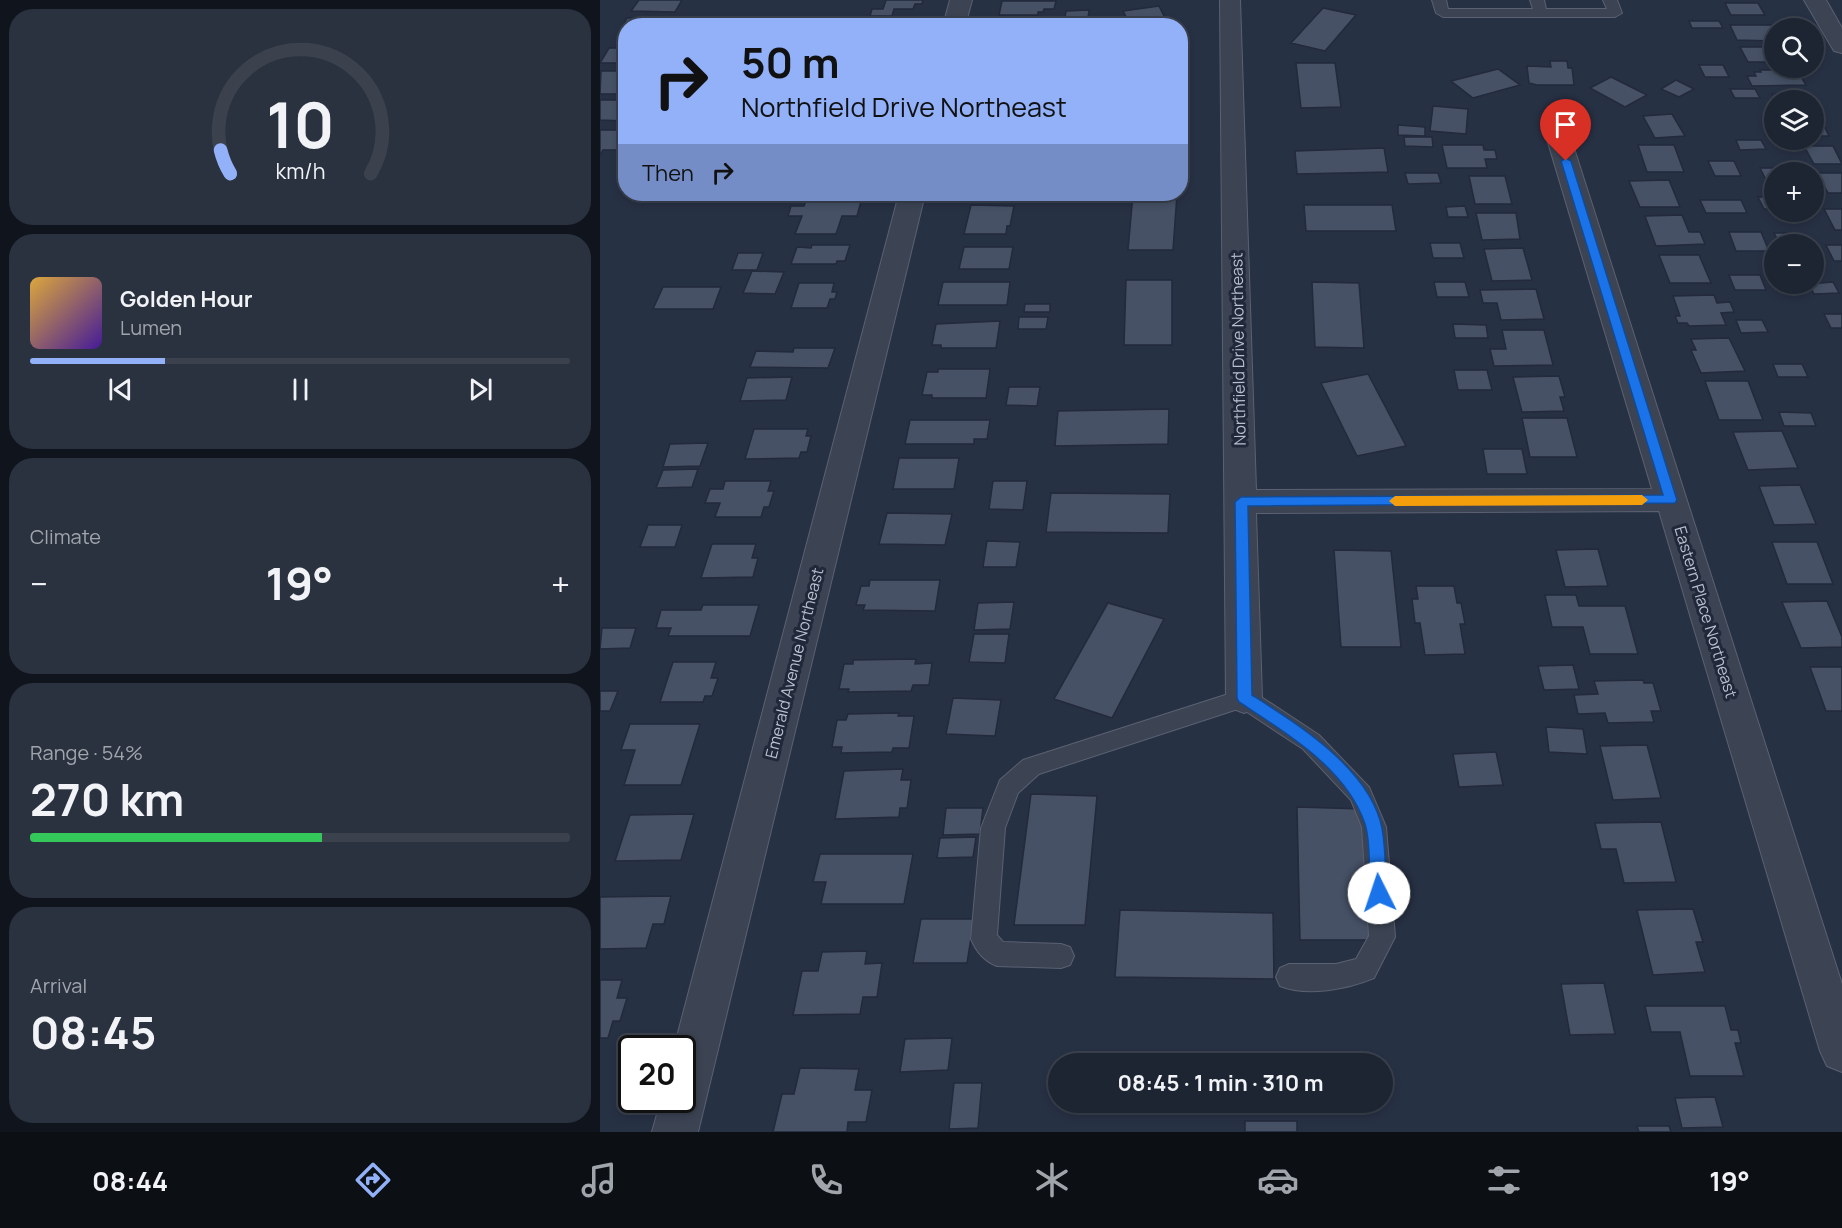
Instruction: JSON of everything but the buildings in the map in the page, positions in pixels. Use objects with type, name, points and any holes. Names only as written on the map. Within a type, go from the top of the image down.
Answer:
[{"type":"street","points":[[956,18],[961,0]]},
{"type":"street","name":"Northfield Drive Northeast","points":[[1230,0],[1245,698]]},
{"type":"street","points":[[1815,0],[1842,46]]},
{"type":"street","name":"Eastern Place Northeast","points":[[1559,139],[1842,1052]]},
{"type":"street","name":"Emerald Avenue Northeast","points":[[675,1132],[910,201]]},
{"type":"street","points":[[1241,502],[1671,500]]},
{"type":"lane","points":[[1439,0],[1443,13],[1539,7],[1616,14],[1610,0]]},
{"type":"lane","points":[[1061,956],[997,954],[984,939],[993,828],[1008,787],[1031,768],[1245,698],[1311,741],[1360,794],[1374,827],[1382,937],[1365,969],[1336,977],[1289,977]]},
{"type":"slow traffic","points":[[1395,501],[1642,500]]},
{"type":"route","points":[[1379,893],[1374,827],[1360,794],[1311,741],[1245,698],[1241,502],[1671,500],[1566,161]]}]
